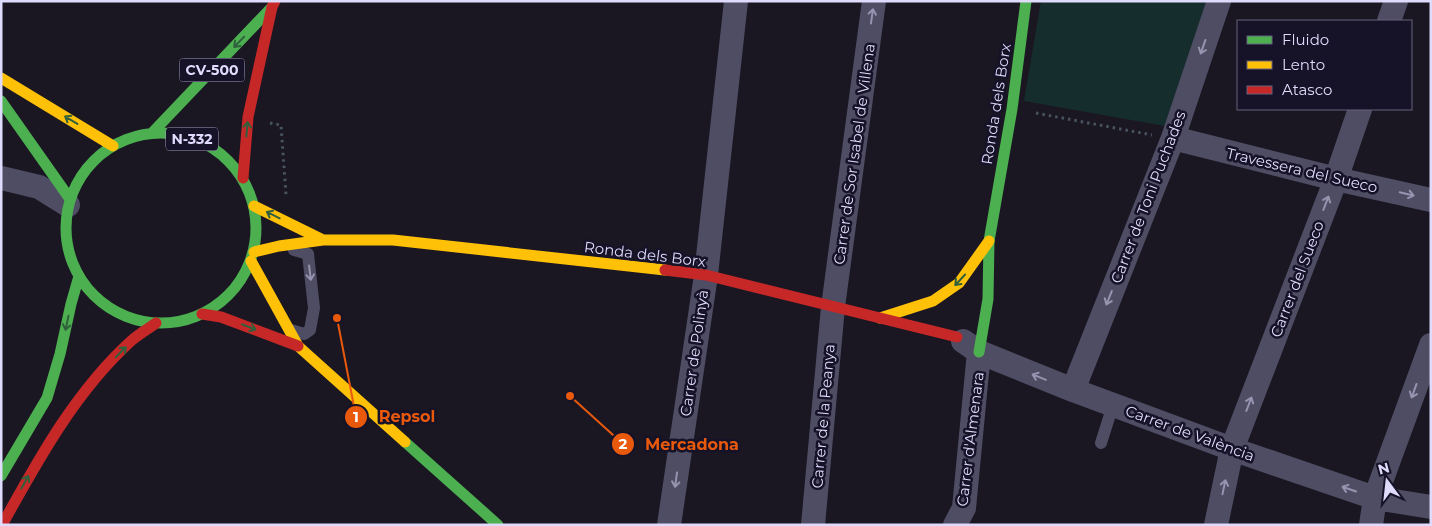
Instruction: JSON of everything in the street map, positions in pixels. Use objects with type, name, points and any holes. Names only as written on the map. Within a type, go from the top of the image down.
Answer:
[{"type":"main road","name":"Ronda dels Borx","points":[[980,352],[988,299],[989,242],[1012,109],[1026,1]]},
{"type":"main road","name":"CV-500","points":[[152,133],[274,4]]},
{"type":"main road","name":"CV-500","points":[[243,178],[248,117],[274,4]]},
{"type":"main road","points":[[1,78],[113,146]]},
{"type":"main road","points":[[1,100],[69,202]]},
{"type":"main road","name":"N-332","points":[[152,133],[179,134],[204,142],[226,158],[243,178],[250,191],[257,229],[252,256],[239,283],[223,300],[202,314],[179,321],[156,323],[133,319],[111,309],[93,294],[79,276],[69,254],[66,229],[69,202],[80,178],[94,160],[113,146],[132,137],[152,133]]},
{"type":"main road","points":[[254,206],[323,240]]},
{"type":"main road","name":"Ronda dels Borx","points":[[252,256],[279,246],[323,240],[393,240],[706,275],[879,318],[949,332]]},
{"type":"main road","points":[[879,318],[933,301],[959,283],[989,242]]},
{"type":"main road","name":"N-332","points":[[252,256],[298,346],[498,525]]},
{"type":"main road","points":[[1,476],[47,398],[79,276]]},
{"type":"main road","points":[[976,306],[982,301],[988,286]]},
{"type":"main road","name":"N-332","points":[[202,314],[221,317],[298,346]]},
{"type":"main road","points":[[2,525],[37,461],[71,409],[105,367],[133,340],[156,323]]},
{"type":"street","name":"Carrer de Polinyà","points":[[669,525],[706,275],[736,1]]},
{"type":"street","name":"Carrer de Sor Isabel de Villena","points":[[833,307],[874,1]]},
{"type":"street","name":"Carrer de Toni Puchades","points":[[1072,390],[1173,138],[1219,1]]},
{"type":"street","points":[[1390,20],[1396,1]]},
{"type":"street","name":"Carrer del Sueco","points":[[1216,525],[1232,449],[1336,178],[1360,110]]},
{"type":"street","name":"Travessera del Sueco","points":[[1173,138],[1431,200]]},
{"type":"street","points":[[1,178],[39,188],[69,202]]},
{"type":"street","name":"Carrer de la Peanya","points":[[813,525],[833,307]]},
{"type":"street","name":"Carrer de València","points":[[949,332],[980,352],[1072,390],[1232,449],[1375,498],[1431,506]]},
{"type":"street","points":[[1371,525],[1375,498],[1431,345]]},
{"type":"street","name":"Carrer d'Almenara","points":[[955,525],[964,508],[980,352]]},
{"type":"lane","points":[[279,246],[308,254],[312,286],[314,308],[310,330],[304,334],[288,329]]},
{"type":"lane","points":[[1101,443],[1113,405]]},
{"type":"path","points":[[1012,109],[1173,138]]},
{"type":"path","points":[[265,121],[282,125],[287,222]]},
{"type":"green space","points":[[1041,1],[1208,1],[1165,126],[1024,101]]},
{"type":"traffic: fast","points":[[979,352],[988,299],[989,241],[1012,109],[1026,1]]},
{"type":"traffic: fast","points":[[152,133],[272,7]]},
{"type":"traffic: fast","points":[[1,101],[70,199]]},
{"type":"traffic: fast","points":[[161,133],[180,135],[197,140],[214,149],[228,161],[240,175],[249,192],[254,209],[256,228],[254,247],[249,264],[240,281],[228,295],[214,307],[197,316],[180,321],[161,323],[142,321],[125,316],[108,307],[94,295],[82,281],[73,264],[68,247],[66,228],[68,209],[73,192],[82,175],[94,161],[108,149],[125,140],[142,135],[161,133]]},
{"type":"traffic: fast","points":[[1,476],[47,398],[79,276]]},
{"type":"traffic: fast","points":[[405,442],[498,525]]},
{"type":"traffic: slow","points":[[1,78],[113,146]]},
{"type":"traffic: slow","points":[[254,206],[323,240]]},
{"type":"traffic: slow","points":[[254,252],[279,246],[323,240],[393,240],[665,270]]},
{"type":"traffic: slow","points":[[880,318],[933,301],[959,283],[989,241]]},
{"type":"traffic: slow","points":[[251,261],[298,346],[405,442]]},
{"type":"traffic: jam","points":[[243,178],[248,117],[272,7],[275,1]]},
{"type":"traffic: jam","points":[[665,270],[706,275],[957,337]]},
{"type":"traffic: jam","points":[[202,314],[221,317],[298,346]]},
{"type":"traffic: jam","points":[[2,525],[29,476],[75,404],[111,361],[131,341],[156,323]]},
{"type":"place","name":"Repsol","points":[[337,318]]},
{"type":"place","name":"Mercadona","points":[[570,396]]}]
